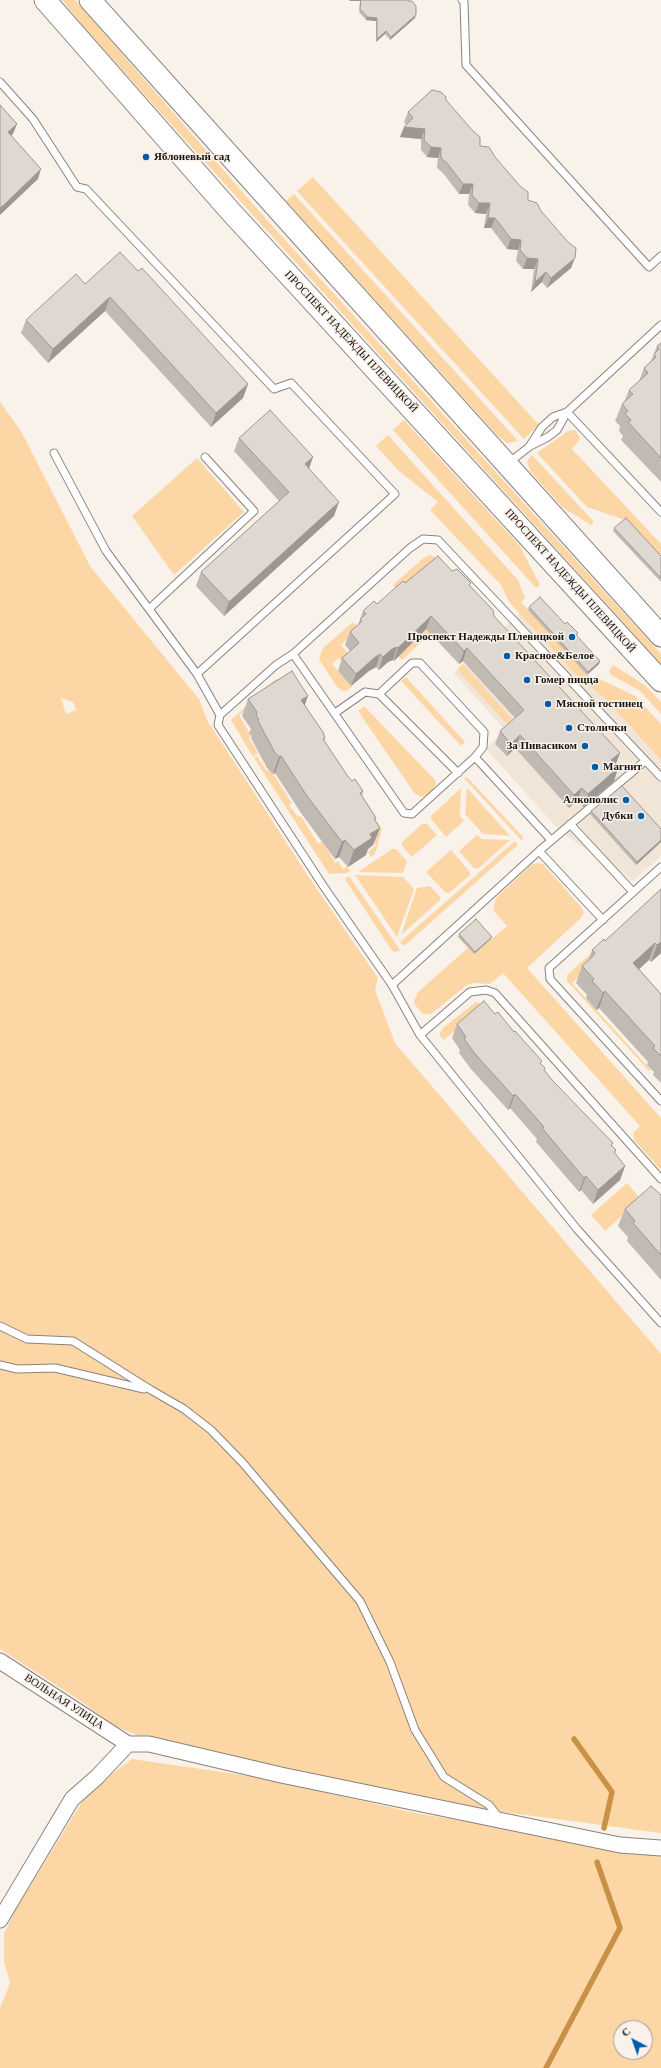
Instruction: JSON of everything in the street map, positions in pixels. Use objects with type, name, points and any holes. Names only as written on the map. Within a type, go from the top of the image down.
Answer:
[{"type":"main road","name":"ПРОСПЕКТ НАДЕЖДЫ ПЛЕВИЦКОЙ","points":[[45,0],[232,212],[661,681]]},
{"type":"main road","points":[[90,0],[661,636]]},
{"type":"street","name":"ВОЛЬНАЯ УЛИЦА","points":[[0,1660],[128,1744]]},
{"type":"street","points":[[0,1920],[72,1799],[97,1777],[128,1744],[149,1744],[281,1775],[620,1845],[661,1848]]},
{"type":"lane","points":[[462,0],[464,2],[466,65],[649,267],[661,256]]},
{"type":"lane","points":[[0,82],[33,120],[77,187],[86,188],[274,389],[292,383],[395,494],[197,674]]},
{"type":"lane","points":[[506,465],[529,447],[548,437],[557,430],[567,412],[661,325]]},
{"type":"lane","points":[[529,447],[553,416],[567,412]]},
{"type":"lane","points":[[567,412],[661,512]]},
{"type":"lane","points":[[54,453],[106,551],[197,674],[220,715]]},
{"type":"lane","points":[[149,609],[254,511],[205,457]]},
{"type":"lane","points":[[661,778],[646,760],[438,540],[423,539],[410,548],[293,654],[276,665],[220,715],[218,725],[324,887],[392,985],[420,1035],[577,1229],[661,1322]]},
{"type":"lane","points":[[293,654],[404,813],[412,814],[475,757],[483,747],[484,732],[420,663],[412,663],[379,694]]},
{"type":"lane","points":[[335,713],[365,692],[379,694],[458,773]]},
{"type":"lane","points":[[475,757],[551,840]]},
{"type":"lane","points":[[392,985],[551,840],[646,760]]},
{"type":"lane","points":[[570,824],[633,892]]},
{"type":"lane","points":[[539,851],[603,920]]},
{"type":"lane","points":[[661,867],[549,968],[550,979],[661,1101]]},
{"type":"lane","points":[[420,1035],[470,992],[486,990],[495,993],[661,1179]]},
{"type":"lane","points":[[0,1326],[27,1339],[73,1341],[150,1390],[184,1409],[212,1430],[242,1462],[360,1601],[390,1662],[415,1730],[444,1777],[489,1805],[501,1820]]},
{"type":"lane","points":[[0,1365],[17,1369],[55,1368],[150,1390]]},
{"type":"shaded area","points":[[62,0],[75,0],[266,219],[661,654],[661,664],[261,224],[89,33]]},
{"type":"shaded area","points":[[313,177],[539,425],[524,439],[297,191]]},
{"type":"shaded area","points":[[294,194],[518,441],[507,443],[497,435],[286,201]]},
{"type":"shaded area","points":[[0,402],[21,431],[90,566],[199,699],[207,720],[308,876],[378,978],[375,990],[395,1043],[661,1354],[661,1833],[481,1809],[141,1737],[113,1725],[79,1700],[0,1649]],"holes":[[[61,698],[73,702],[76,710],[66,714]]]},
{"type":"shaded area","points":[[404,420],[520,546],[540,585],[536,588],[393,430]]},
{"type":"shaded area","points":[[575,430],[580,437],[572,449],[661,544],[661,559],[625,520],[587,507],[537,453],[568,431]]},
{"type":"shaded area","points":[[388,435],[518,580],[525,598],[521,602],[592,680],[596,677],[635,696],[661,724],[661,760],[604,697],[576,675],[509,602],[501,585],[430,510],[438,502],[399,471],[376,446]]},
{"type":"shaded area","points":[[532,455],[594,522],[591,525],[562,507],[530,471],[527,461]]},
{"type":"shaded area","points":[[197,458],[244,512],[174,575],[132,516]]},
{"type":"shaded area","points":[[430,555],[442,560],[483,604],[403,595],[393,585],[422,559]]},
{"type":"shaded area","points":[[527,607],[661,755],[661,856],[633,881],[561,832],[486,749],[505,730],[454,673]]},
{"type":"shaded area","points":[[353,622],[357,626],[353,634],[341,645],[352,658],[345,665],[338,658],[332,664],[352,687],[343,691],[337,687],[319,659],[323,648]]},
{"type":"shaded area","points":[[421,622],[431,633],[402,660],[398,656],[420,636],[417,633]]},
{"type":"shaded area","points":[[463,664],[512,719],[507,724],[457,669]]},
{"type":"shaded area","points":[[613,665],[646,686],[661,702],[661,714],[640,691],[611,675],[609,671]]},
{"type":"shaded area","points":[[406,677],[465,742],[461,746],[401,681]]},
{"type":"shaded area","points":[[277,679],[282,679],[257,703],[239,715],[251,736],[249,738],[258,753],[253,757],[231,720]]},
{"type":"shaded area","points":[[364,706],[435,780],[436,784],[431,792],[423,797],[415,794],[358,711]]},
{"type":"shaded area","points":[[257,756],[267,771],[270,769],[292,803],[289,805],[298,817],[301,816],[318,844],[323,841],[335,863],[338,861],[343,869],[347,866],[350,871],[347,873],[329,874],[254,758]]},
{"type":"shaded area","points":[[467,777],[523,837],[522,841],[464,778]]},
{"type":"shaded area","points":[[461,788],[460,816],[464,821],[446,837],[431,819],[431,816]]},
{"type":"shaded area","points":[[467,788],[510,836],[483,834],[465,814]]},
{"type":"shaded area","points":[[360,798],[382,829],[375,854],[371,857],[368,852],[376,845],[371,836]]},
{"type":"shaded area","points":[[422,824],[427,824],[437,835],[412,857],[402,846],[402,842]]},
{"type":"shaded area","points":[[477,835],[482,839],[510,840],[479,868],[474,868],[459,851]]},
{"type":"shaded area","points":[[515,841],[518,845],[404,946],[400,942]]},
{"type":"shaded area","points":[[392,849],[396,849],[407,861],[403,873],[358,872]]},
{"type":"shaded area","points":[[451,850],[470,872],[470,875],[449,893],[445,892],[426,872]]},
{"type":"shaded area","points":[[532,864],[543,864],[584,912],[581,918],[527,968],[661,1118],[661,1170],[634,1140],[633,1133],[640,1126],[503,973],[490,984],[474,983],[467,985],[431,1014],[423,1014],[415,1005],[414,1001],[418,992],[468,948],[474,954],[507,926],[493,910],[496,898]]},
{"type":"shaded area","points":[[355,875],[403,877],[414,889],[397,937]]},
{"type":"shaded area","points":[[349,876],[400,950],[394,952],[390,948],[345,879]]},
{"type":"shaded area","points":[[430,886],[440,897],[440,900],[401,935],[417,888]]},
{"type":"shaded area","points":[[627,921],[583,966],[584,972],[572,983],[651,1070],[649,1071],[567,981],[567,975]]},
{"type":"shaded area","points":[[476,1002],[486,1005],[444,1040],[439,1035],[443,1028]]},
{"type":"shaded area","points":[[627,1183],[641,1199],[605,1231],[591,1215]]},
{"type":"shaded area","points":[[132,1759],[256,1777],[420,1814],[535,1832],[628,1853],[661,1855],[661,2068],[0,2068],[0,2008],[10,1983],[4,1961],[4,1934],[15,1911],[88,1792]]},
{"type":"building","points":[[361,0],[412,1],[416,6],[416,15],[391,37],[386,31],[377,39],[377,18],[367,17],[360,9]]},
{"type":"building","points":[[432,90],[441,92],[446,97],[446,100],[480,137],[480,146],[489,147],[495,157],[520,186],[528,192],[528,200],[537,203],[541,211],[568,242],[576,248],[575,258],[551,278],[546,272],[535,282],[538,259],[527,258],[520,250],[521,240],[511,239],[495,218],[488,218],[490,203],[479,203],[472,195],[473,184],[463,184],[447,163],[441,158],[441,148],[431,147],[424,140],[425,129],[404,127],[413,118],[408,112]]},
{"type":"building","points":[[0,105],[17,124],[8,132],[41,169],[0,208]]},
{"type":"building","points":[[120,252],[138,271],[142,268],[248,384],[216,413],[110,297],[53,349],[26,320],[76,274],[85,284]]},
{"type":"building","points":[[661,343],[661,458],[628,422],[631,420],[625,414],[628,411],[622,404],[633,394],[629,390],[648,373],[644,368],[656,357],[654,354],[659,349],[657,346]]},
{"type":"building","points":[[270,410],[313,457],[305,464],[339,502],[229,602],[201,572],[289,492],[239,438]]},
{"type":"building","points":[[626,518],[661,556],[661,578],[614,528]]},
{"type":"building","points":[[438,556],[452,571],[457,569],[471,583],[469,585],[493,610],[494,616],[620,753],[611,760],[618,768],[588,794],[582,788],[574,795],[520,735],[511,744],[500,731],[524,710],[467,648],[464,651],[431,616],[398,648],[392,649],[383,657],[380,654],[356,674],[342,658],[359,643],[350,632],[362,621],[360,619],[366,614],[363,611],[374,601],[377,604],[403,581],[405,583]]},
{"type":"building","points":[[540,597],[565,624],[567,622],[578,633],[576,635],[600,661],[588,672],[529,607]]},
{"type":"building","points":[[292,671],[308,696],[301,700],[323,732],[325,738],[323,739],[347,775],[352,781],[355,779],[363,791],[360,793],[376,818],[374,819],[380,828],[370,834],[372,838],[354,850],[345,840],[342,842],[307,796],[281,756],[279,757],[274,751],[258,721],[259,720],[256,715],[257,712],[248,699]]},
{"type":"building","points":[[622,786],[661,829],[661,840],[637,862],[591,811]]},
{"type":"building","points":[[661,889],[661,942],[657,945],[655,943],[633,963],[661,994],[661,1056],[653,1048],[655,1046],[605,991],[603,993],[592,981],[594,979],[582,966],[595,953],[592,950],[604,939],[605,941]]},
{"type":"building","points":[[476,919],[492,937],[475,952],[459,934]]},
{"type":"building","points":[[484,1001],[495,1014],[498,1012],[514,1032],[515,1031],[542,1061],[540,1063],[553,1081],[613,1143],[611,1145],[616,1150],[614,1152],[625,1166],[598,1190],[586,1176],[584,1178],[542,1128],[544,1127],[515,1094],[513,1096],[476,1055],[464,1039],[466,1037],[457,1024]]},
{"type":"building","points":[[651,1186],[661,1195],[661,1255],[633,1223],[635,1221],[625,1209]]},
{"type":"waterway","points":[[574,1739],[612,1792],[604,1828]]},
{"type":"waterway","points":[[546,2068],[620,1928],[597,1862]]},
{"type":"place","name":"Яблоневый сад","points":[[146,157]]},
{"type":"place","name":"Проспект Надежды Плевицкой","points":[[572,637]]},
{"type":"place","name":"Красное&Белое","points":[[507,656]]},
{"type":"place","name":"Гомер пицца","points":[[527,680]]},
{"type":"place","name":"Мясной гостинец","points":[[548,704]]},
{"type":"place","name":"Столички","points":[[569,728]]},
{"type":"place","name":"За Пивасиком","points":[[585,746]]},
{"type":"place","name":"Магнит","points":[[595,767]]},
{"type":"place","name":"Алкополис","points":[[626,800]]},
{"type":"place","name":"Дубки","points":[[641,816]]}]
